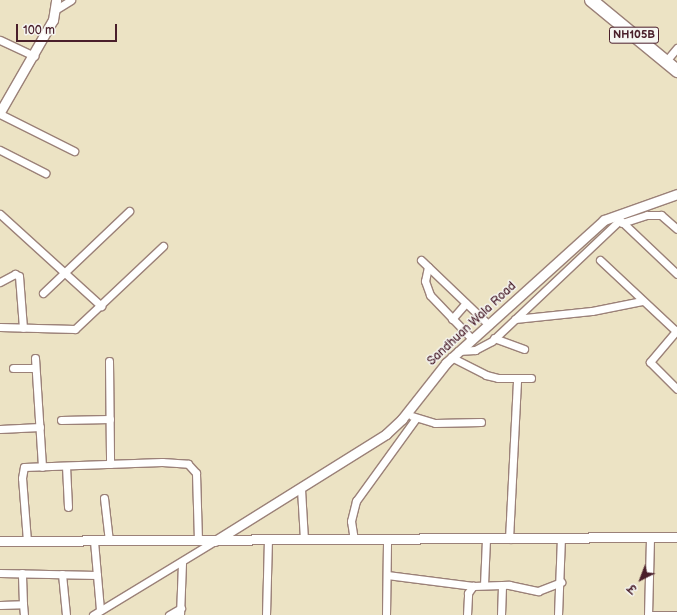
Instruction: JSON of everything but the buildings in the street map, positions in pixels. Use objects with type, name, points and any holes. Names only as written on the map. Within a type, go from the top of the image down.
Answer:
[{"type":"highway","name":"NH105B","points":[[591,0],[677,71]]},
{"type":"street","points":[[56,0],[54,20],[0,113],[74,151]]},
{"type":"street","points":[[55,10],[71,0]]},
{"type":"street","points":[[0,40],[34,56]]},
{"type":"street","points":[[666,61],[677,48]]},
{"type":"street","points":[[0,150],[45,173]]},
{"type":"street","name":"Sandhuan Wala Road","points":[[213,542],[301,489],[386,434],[406,413],[455,354],[587,233],[604,220],[619,219],[677,194]]},
{"type":"street","points":[[44,293],[129,211]]},
{"type":"street","points":[[0,214],[101,306]]},
{"type":"street","points":[[455,354],[475,350],[494,338],[619,219],[647,215],[661,215],[677,230]]},
{"type":"street","points":[[619,219],[677,274]]},
{"type":"street","points":[[0,327],[75,329],[163,246]]},
{"type":"street","points":[[421,260],[489,324]]},
{"type":"street","points":[[600,260],[642,301],[677,331],[650,362],[677,389]]},
{"type":"street","points":[[428,267],[425,281],[430,295],[472,339]]},
{"type":"street","points":[[0,282],[15,274],[19,276],[23,328]]},
{"type":"street","points":[[515,319],[592,311],[642,301]]},
{"type":"street","points":[[452,319],[466,303]]},
{"type":"street","points":[[494,338],[524,349]]},
{"type":"street","points":[[455,354],[486,375],[517,379],[531,378]]},
{"type":"street","points":[[35,358],[42,467]]},
{"type":"street","points":[[109,361],[110,464]]},
{"type":"street","points":[[13,368],[36,368]]},
{"type":"street","points":[[509,539],[517,379]]},
{"type":"street","points":[[406,413],[416,418],[435,423],[481,422]]},
{"type":"street","points":[[354,540],[352,516],[356,501],[416,418]]},
{"type":"street","points":[[61,420],[110,419]]},
{"type":"street","points":[[0,429],[40,427]]},
{"type":"street","points":[[27,541],[22,470],[27,466],[42,467],[183,463],[193,468],[198,481],[198,541]]},
{"type":"street","points":[[66,466],[68,507]]},
{"type":"street","points":[[301,489],[304,540]]},
{"type":"street","points":[[104,498],[109,541]]},
{"type":"street","points":[[558,615],[561,582],[561,538]]},
{"type":"street","points":[[650,538],[648,615],[677,615]]},
{"type":"street","points":[[0,541],[213,542],[268,540],[677,538]]},
{"type":"street","points":[[386,615],[387,539]]},
{"type":"street","points":[[484,585],[486,539]]},
{"type":"street","points":[[266,615],[268,540]]},
{"type":"street","points":[[94,541],[100,610]]},
{"type":"street","points":[[93,615],[182,563],[213,542]]},
{"type":"street","points":[[169,615],[180,611],[182,563]]},
{"type":"street","points":[[0,573],[97,575]]},
{"type":"street","points":[[22,574],[24,615]]},
{"type":"street","points":[[62,574],[66,615]]},
{"type":"street","points":[[387,575],[473,586],[502,586],[538,591],[561,582]]},
{"type":"street","points":[[467,615],[468,593],[473,586]]},
{"type":"street","points":[[501,615],[502,586]]},
{"type":"street","points":[[0,605],[23,604]]}]
